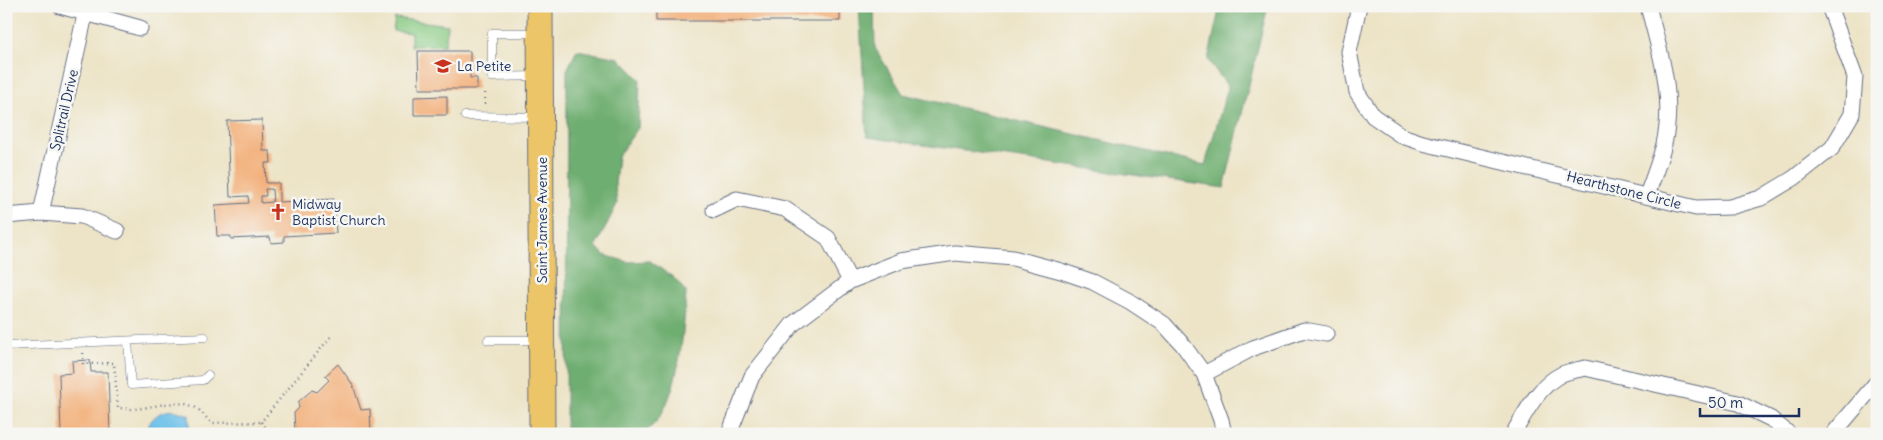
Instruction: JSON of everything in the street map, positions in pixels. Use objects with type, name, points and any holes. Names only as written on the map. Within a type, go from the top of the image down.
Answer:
[{"type":"main road","name":"Saint James Avenue","points":[[540,6],[542,434]]},
{"type":"street","points":[[60,6],[87,9],[140,28]]},
{"type":"street","name":"Hearthstone Circle","points":[[1360,6],[1349,52],[1357,92],[1373,116],[1402,136],[1423,143],[1696,208],[1730,207],[1761,198],[1794,178],[1832,148],[1852,114],[1855,77],[1829,6]]},
{"type":"street","points":[[1647,195],[1664,144],[1668,112],[1666,74],[1648,6]]},
{"type":"street","name":"Splitrail Drive","points":[[41,213],[87,9]]},
{"type":"street","points":[[714,210],[737,199],[786,209],[828,238],[850,281]]},
{"type":"street","points":[[6,216],[41,213],[82,216],[117,231]]},
{"type":"street","points":[[729,434],[752,376],[792,324],[850,281],[901,261],[955,253],[1013,258],[1092,282],[1129,301],[1164,324],[1183,345],[1204,374],[1221,420],[1224,434]]},
{"type":"street","points":[[1204,374],[1253,348],[1304,330],[1326,334]]},
{"type":"street","points":[[1513,434],[1533,401],[1548,384],[1563,374],[1585,368],[1738,403],[1771,419],[1789,434]]},
{"type":"street","points":[[1833,434],[1877,382]]},
{"type":"lane","points":[[540,33],[492,34],[492,77],[541,76]]},
{"type":"lane","points":[[466,116],[541,118]]},
{"type":"lane","points":[[6,346],[205,337]]},
{"type":"lane","points":[[128,340],[131,385],[204,380],[208,374]]},
{"type":"lane","points":[[488,340],[542,340]]},
{"type":"path","points":[[261,422],[332,335]]},
{"type":"path","points":[[83,342],[83,364],[114,363],[118,408],[133,409],[148,406],[184,404],[198,409],[212,423],[261,422],[272,434]]},
{"type":"green space","points":[[859,6],[874,6],[875,48],[903,94],[1205,165],[1228,87],[1208,60],[1220,6],[1268,6],[1224,188],[867,137]]},
{"type":"green space","points":[[395,18],[448,25],[445,45],[411,46],[411,33],[393,31]]},
{"type":"green space","points":[[577,50],[619,58],[640,79],[638,128],[618,156],[615,185],[617,204],[596,246],[604,255],[628,262],[650,261],[674,278],[686,292],[681,348],[672,391],[664,409],[654,424],[642,433],[637,434],[566,434],[567,70]]},
{"type":"water","points":[[173,410],[189,415],[189,428],[192,434],[146,434],[152,420],[158,414]]},
{"type":"building","points":[[656,6],[840,6],[840,21],[656,21]]},
{"type":"building","points":[[418,51],[470,51],[470,78],[477,78],[477,89],[419,89]]},
{"type":"building","points":[[447,96],[447,115],[414,115],[414,97]]},
{"type":"building","points":[[262,120],[263,151],[270,151],[271,163],[265,163],[266,183],[279,183],[279,202],[334,199],[336,233],[284,236],[284,242],[271,243],[270,237],[231,239],[231,236],[217,236],[215,205],[249,203],[248,196],[230,197],[227,121]],"holes":[[[265,189],[272,189],[273,202],[261,203],[261,196],[266,196]]]},
{"type":"building","points":[[90,360],[91,372],[108,372],[110,434],[61,434],[59,374],[73,373],[72,361]]},
{"type":"building","points":[[338,364],[353,385],[361,410],[370,409],[371,434],[289,434],[289,431],[295,431],[294,413],[299,408],[298,402],[312,390],[317,392],[329,380],[325,376]]},
{"type":"place","name":"La Petite","points":[[443,66]]},
{"type":"place","name":"Midway Baptist Church","points":[[278,212]]}]
